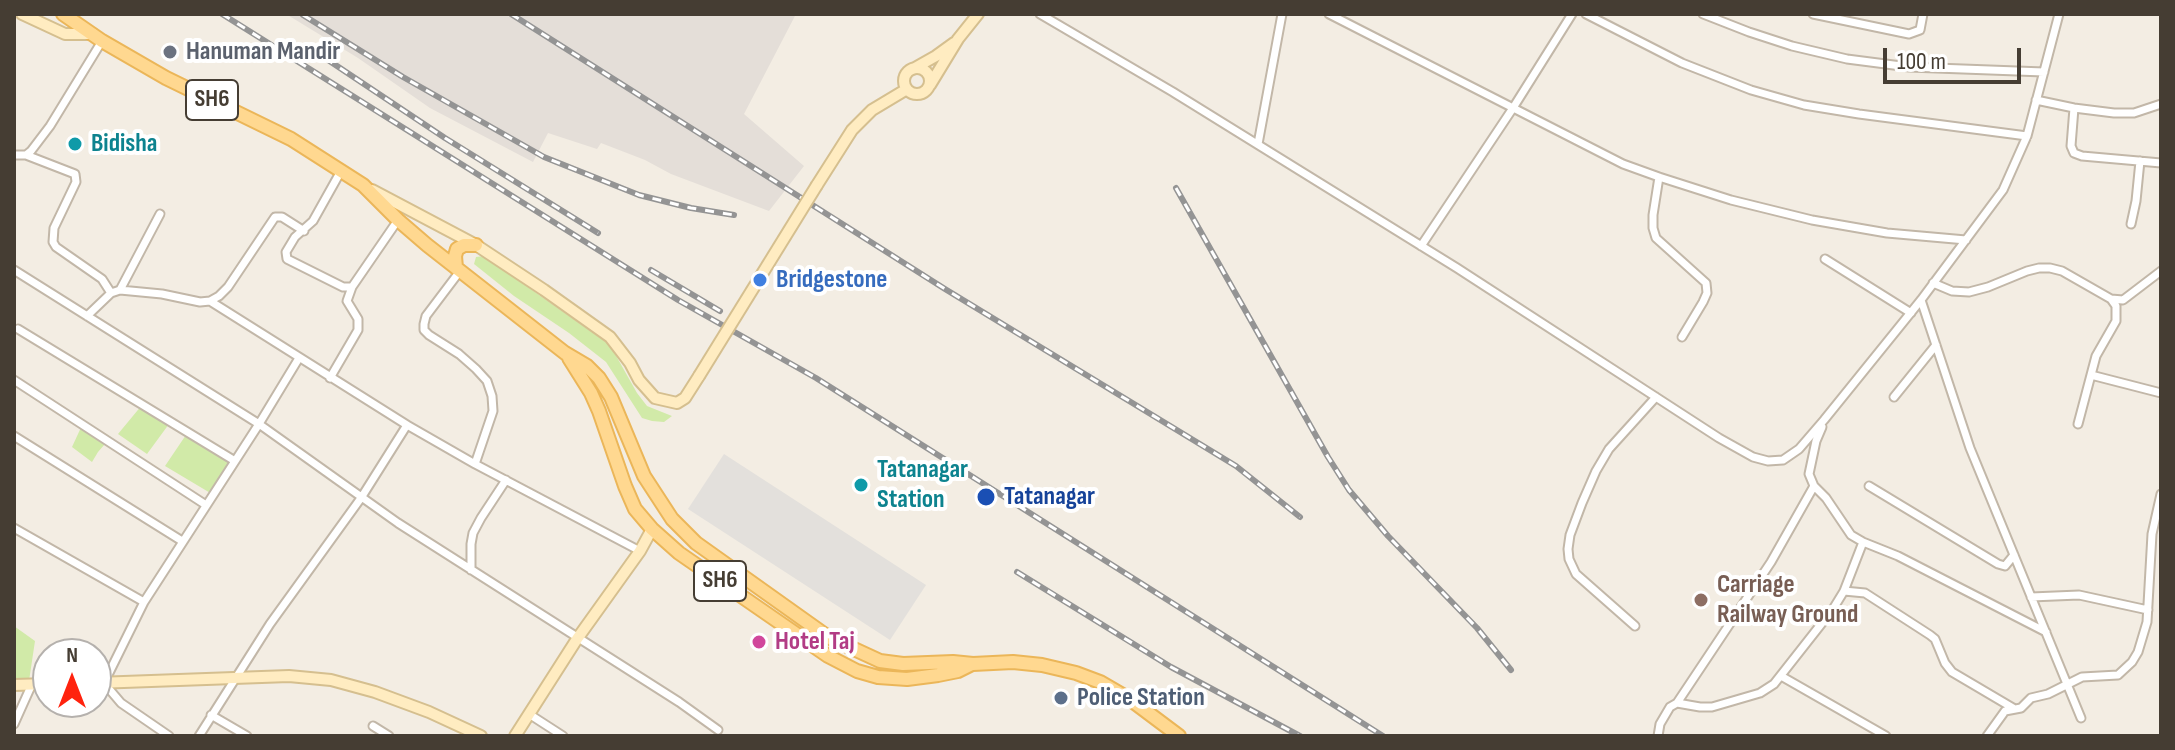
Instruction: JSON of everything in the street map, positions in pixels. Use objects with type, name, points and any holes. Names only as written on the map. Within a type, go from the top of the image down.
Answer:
[{"type":"main road","points":[[22,14],[65,34],[98,38]]},
{"type":"main road","name":"SH6","points":[[63,14],[166,78],[291,139],[363,185],[398,220],[458,269],[565,353],[587,366],[611,397],[644,476],[672,519],[696,543],[828,637],[880,661],[903,664],[1013,662],[1076,673],[1100,682],[1131,700],[1179,736]]},
{"type":"main road","points":[[958,39],[913,69],[905,77],[907,89],[921,93],[930,85],[958,39],[978,14]]},
{"type":"main road","points":[[913,69],[928,73],[930,85]]},
{"type":"main road","points":[[363,185],[476,245],[544,290],[610,337],[655,398],[677,403],[685,398],[852,130],[872,110],[907,89]]},
{"type":"main road","points":[[458,269],[457,249],[464,245],[476,245]]},
{"type":"main road","name":"SH6","points":[[565,353],[591,393],[635,509],[679,553],[828,656],[857,671],[878,677],[907,679],[958,671],[973,664]]},
{"type":"main road","points":[[515,736],[652,529]]},
{"type":"main road","points":[[112,683],[289,676],[331,680],[429,712],[481,736]]},
{"type":"main road","points":[[14,685],[32,684]]},
{"type":"street","points":[[1040,14],[1258,144],[1719,438],[1753,457],[1768,461],[1783,460],[1799,449],[1911,313],[2003,190],[2027,136],[2059,14]]},
{"type":"street","points":[[1258,144],[1282,14]]},
{"type":"street","points":[[1329,14],[1623,164],[1659,177],[1731,200],[1812,220],[1887,233],[1966,240]]},
{"type":"street","points":[[1421,246],[1572,14]]},
{"type":"street","points":[[1586,14],[1682,63],[1751,90],[1804,105],[2027,136]]},
{"type":"street","points":[[1703,14],[1792,46],[1847,59],[1909,67],[2044,72]]},
{"type":"street","points":[[1813,14],[1909,34],[1920,30],[1923,14]]},
{"type":"street","points":[[26,155],[50,126],[98,38]]},
{"type":"street","points":[[2036,100],[2114,113],[2134,113],[2161,104]]},
{"type":"street","points":[[2074,108],[2071,146],[2074,153],[2161,163]]},
{"type":"street","points":[[14,155],[26,155],[75,174],[76,182],[54,228],[53,242],[116,292],[210,301],[228,287],[275,217],[282,217],[304,231]]},
{"type":"street","points":[[2131,224],[2140,161]]},
{"type":"street","points":[[341,171],[313,221],[295,237],[286,252],[287,259],[343,287],[352,287]]},
{"type":"street","points":[[1659,177],[1653,215],[1656,238],[1706,283],[1707,293],[1682,337]]},
{"type":"street","points":[[87,316],[116,292],[160,214]]},
{"type":"street","points":[[330,378],[358,330],[358,319],[347,301],[352,287],[398,220]]},
{"type":"street","points":[[1825,259],[1911,313]]},
{"type":"street","points":[[1933,283],[1952,291],[1969,292],[2027,271],[2050,268],[2062,271],[2111,299],[2116,306],[2116,321],[2096,356],[2078,424]]},
{"type":"street","points":[[458,269],[426,316],[424,330],[459,354],[487,381],[493,411],[475,464]]},
{"type":"street","points":[[14,270],[259,424],[361,498],[718,730]]},
{"type":"street","points":[[2111,299],[2123,300],[2161,271]]},
{"type":"street","points":[[1921,300],[1970,448],[2081,718]]},
{"type":"street","points":[[210,301],[407,425],[640,551]]},
{"type":"street","points":[[18,329],[235,461]]},
{"type":"street","points":[[1894,397],[1936,345]]},
{"type":"street","points":[[112,661],[144,602],[299,358]]},
{"type":"street","points":[[2091,375],[2161,393]]},
{"type":"street","points":[[14,380],[206,505]]},
{"type":"street","points":[[1635,626],[1576,574],[1568,549],[1570,535],[1596,471],[1609,449],[1656,397]]},
{"type":"street","points":[[1824,420],[1809,474],[1814,486],[1851,535],[2046,632]]},
{"type":"street","points":[[199,736],[296,586],[361,498],[407,425]]},
{"type":"street","points":[[14,436],[182,541]]},
{"type":"street","points":[[471,570],[473,533],[506,480]]},
{"type":"street","points":[[1658,736],[1660,724],[1670,707],[1677,703],[1771,562],[1814,486]]},
{"type":"street","points":[[1869,486],[1998,564],[2005,566],[2014,555]]},
{"type":"street","points":[[1987,736],[2005,711],[2021,708],[2031,698],[2048,694],[2082,677],[2118,675],[2138,652],[2148,610],[2152,534],[2161,494]]},
{"type":"street","points":[[14,528],[144,602]]},
{"type":"street","points":[[1677,703],[1712,707],[1742,700],[1760,693],[1781,676],[1833,609],[1844,591],[1863,542]]},
{"type":"street","points":[[1844,591],[1865,593],[1930,635],[1952,672],[2016,710]]},
{"type":"street","points":[[2031,597],[2079,595],[2148,610]]},
{"type":"street","points":[[1781,676],[1886,736]]},
{"type":"street","points":[[14,724],[32,684]]},
{"type":"street","points":[[112,694],[169,736]]},
{"type":"street","points":[[529,714],[563,736]]},
{"type":"street","points":[[211,715],[247,736]]},
{"type":"street","points":[[373,726],[389,736]]},
{"type":"shaded area","points":[[286,14],[796,14],[744,114],[804,166],[769,211],[671,174],[601,143],[597,149],[548,133],[533,162],[430,108],[358,58]]},
{"type":"shaded area","points":[[724,454],[926,585],[890,640],[688,509]]},
{"type":"green space","points":[[484,256],[610,345],[647,406],[672,416],[664,422],[642,418],[606,362],[474,264],[476,257]]},
{"type":"green space","points":[[142,405],[169,424],[147,454],[118,434]]},
{"type":"green space","points":[[84,421],[111,437],[92,462],[72,447]]},
{"type":"green space","points":[[190,429],[240,460],[217,497],[165,466]]},
{"type":"green space","points":[[14,626],[32,639],[32,661],[29,681],[14,680]]},
{"type":"railway","points":[[222,14],[678,300],[816,378],[1383,736]]},
{"type":"railway","points":[[511,14],[945,289],[1236,466],[1300,517]]},
{"type":"railway","points":[[303,15],[403,77],[544,157],[639,195],[734,215]]},
{"type":"railway","points":[[325,58],[445,138],[598,233]]},
{"type":"railway","points":[[1176,188],[1349,490],[1388,536],[1477,628],[1511,670]]},
{"type":"railway","points":[[651,270],[720,311]]},
{"type":"railway","points":[[1017,572],[1171,667],[1300,736]]},
{"type":"place","name":"Hanuman Mandir","points":[[170,52]]},
{"type":"place","name":"Bidisha","points":[[75,144]]},
{"type":"place","name":"Bridgestone","points":[[760,280]]},
{"type":"place","name":"Tatanagar Station","points":[[861,485]]},
{"type":"place","name":"Tatanagar","points":[[986,497]]},
{"type":"place","name":"Carriage Railway Ground","points":[[1701,600]]},
{"type":"place","name":"Hotel Taj","points":[[759,642]]},
{"type":"place","name":"Police Station","points":[[1061,698]]}]
